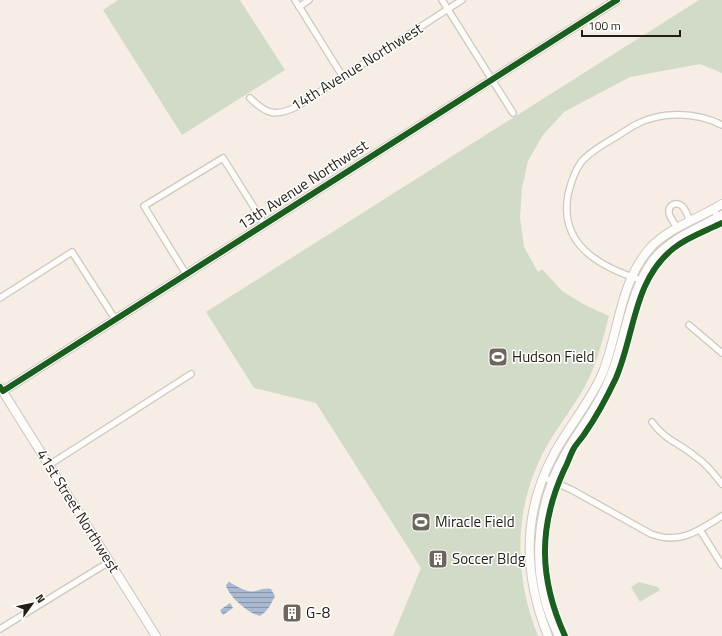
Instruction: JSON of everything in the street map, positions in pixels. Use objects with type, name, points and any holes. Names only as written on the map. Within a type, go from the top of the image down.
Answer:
[{"type":"street","points":[[295,0],[343,77]]},
{"type":"street","points":[[299,6],[310,0]]},
{"type":"street","points":[[442,0],[512,113]]},
{"type":"street","name":"14th Avenue Northwest","points":[[250,98],[263,110],[272,113],[278,113],[296,107],[462,0]]},
{"type":"street","name":"13th Avenue Northwest","points":[[1,389],[265,225],[491,79],[617,0]]},
{"type":"street","points":[[640,280],[602,264],[592,257],[581,246],[573,232],[567,212],[568,199],[572,181],[578,168],[584,159],[596,149],[637,124],[651,119],[678,115],[692,115],[722,124]]},
{"type":"street","points":[[186,274],[144,206],[223,158],[265,225]]},
{"type":"street","points":[[677,227],[670,217],[669,211],[670,206],[674,204],[681,206],[690,221]]},
{"type":"street","points":[[548,636],[534,595],[530,556],[530,527],[543,477],[554,453],[587,402],[602,372],[608,357],[632,277],[645,255],[651,248],[677,227],[722,204]]},
{"type":"street","points":[[559,636],[548,610],[543,593],[540,571],[541,520],[547,494],[567,452],[610,379],[622,346],[640,280],[660,251],[689,232],[721,219],[713,209]]},
{"type":"street","points":[[0,298],[72,252],[115,319]]},
{"type":"street","points":[[689,325],[722,352]]},
{"type":"street","points":[[49,465],[191,374]]},
{"type":"street","name":"41st Street Northwest","points":[[1,389],[156,636]]},
{"type":"street","points":[[652,422],[665,437],[686,449],[705,464],[722,484]]},
{"type":"street","points":[[543,477],[578,492],[658,537],[676,539],[688,536],[722,516]]},
{"type":"street","points":[[700,530],[722,565]]},
{"type":"street","points":[[0,629],[109,562]]},
{"type":"green space","points":[[118,0],[240,0],[285,70],[182,135],[103,10]]},
{"type":"green space","points":[[699,0],[722,0],[722,73],[700,64],[630,77],[564,112],[543,135],[528,161],[522,188],[520,217],[524,247],[538,272],[542,269],[562,291],[585,305],[609,316],[591,374],[581,394],[544,451],[534,473],[527,496],[522,520],[520,543],[521,567],[524,590],[538,636],[393,636],[421,568],[316,403],[254,388],[206,312]]},
{"type":"green space","points":[[639,582],[658,587],[660,590],[640,602],[631,587]]},
{"type":"water","points":[[229,582],[248,591],[271,589],[275,596],[271,605],[263,614],[260,616],[255,615],[240,604],[231,594],[226,585]]},
{"type":"water","points":[[230,603],[233,608],[223,615],[220,610]]},
{"type":"cycle path","points":[[0,387],[3,391],[617,0]]},
{"type":"cycle path","points":[[565,636],[556,615],[546,573],[546,533],[556,491],[574,448],[598,413],[616,378],[637,308],[650,276],[661,261],[679,244],[722,223]]},
{"type":"place","name":"Hudson Field","points":[[498,357]]},
{"type":"place","name":"Miracle Field","points":[[421,522]]},
{"type":"place","name":"Soccer Bldg","points":[[438,559]]},
{"type":"place","name":"G-8","points":[[292,613]]}]
